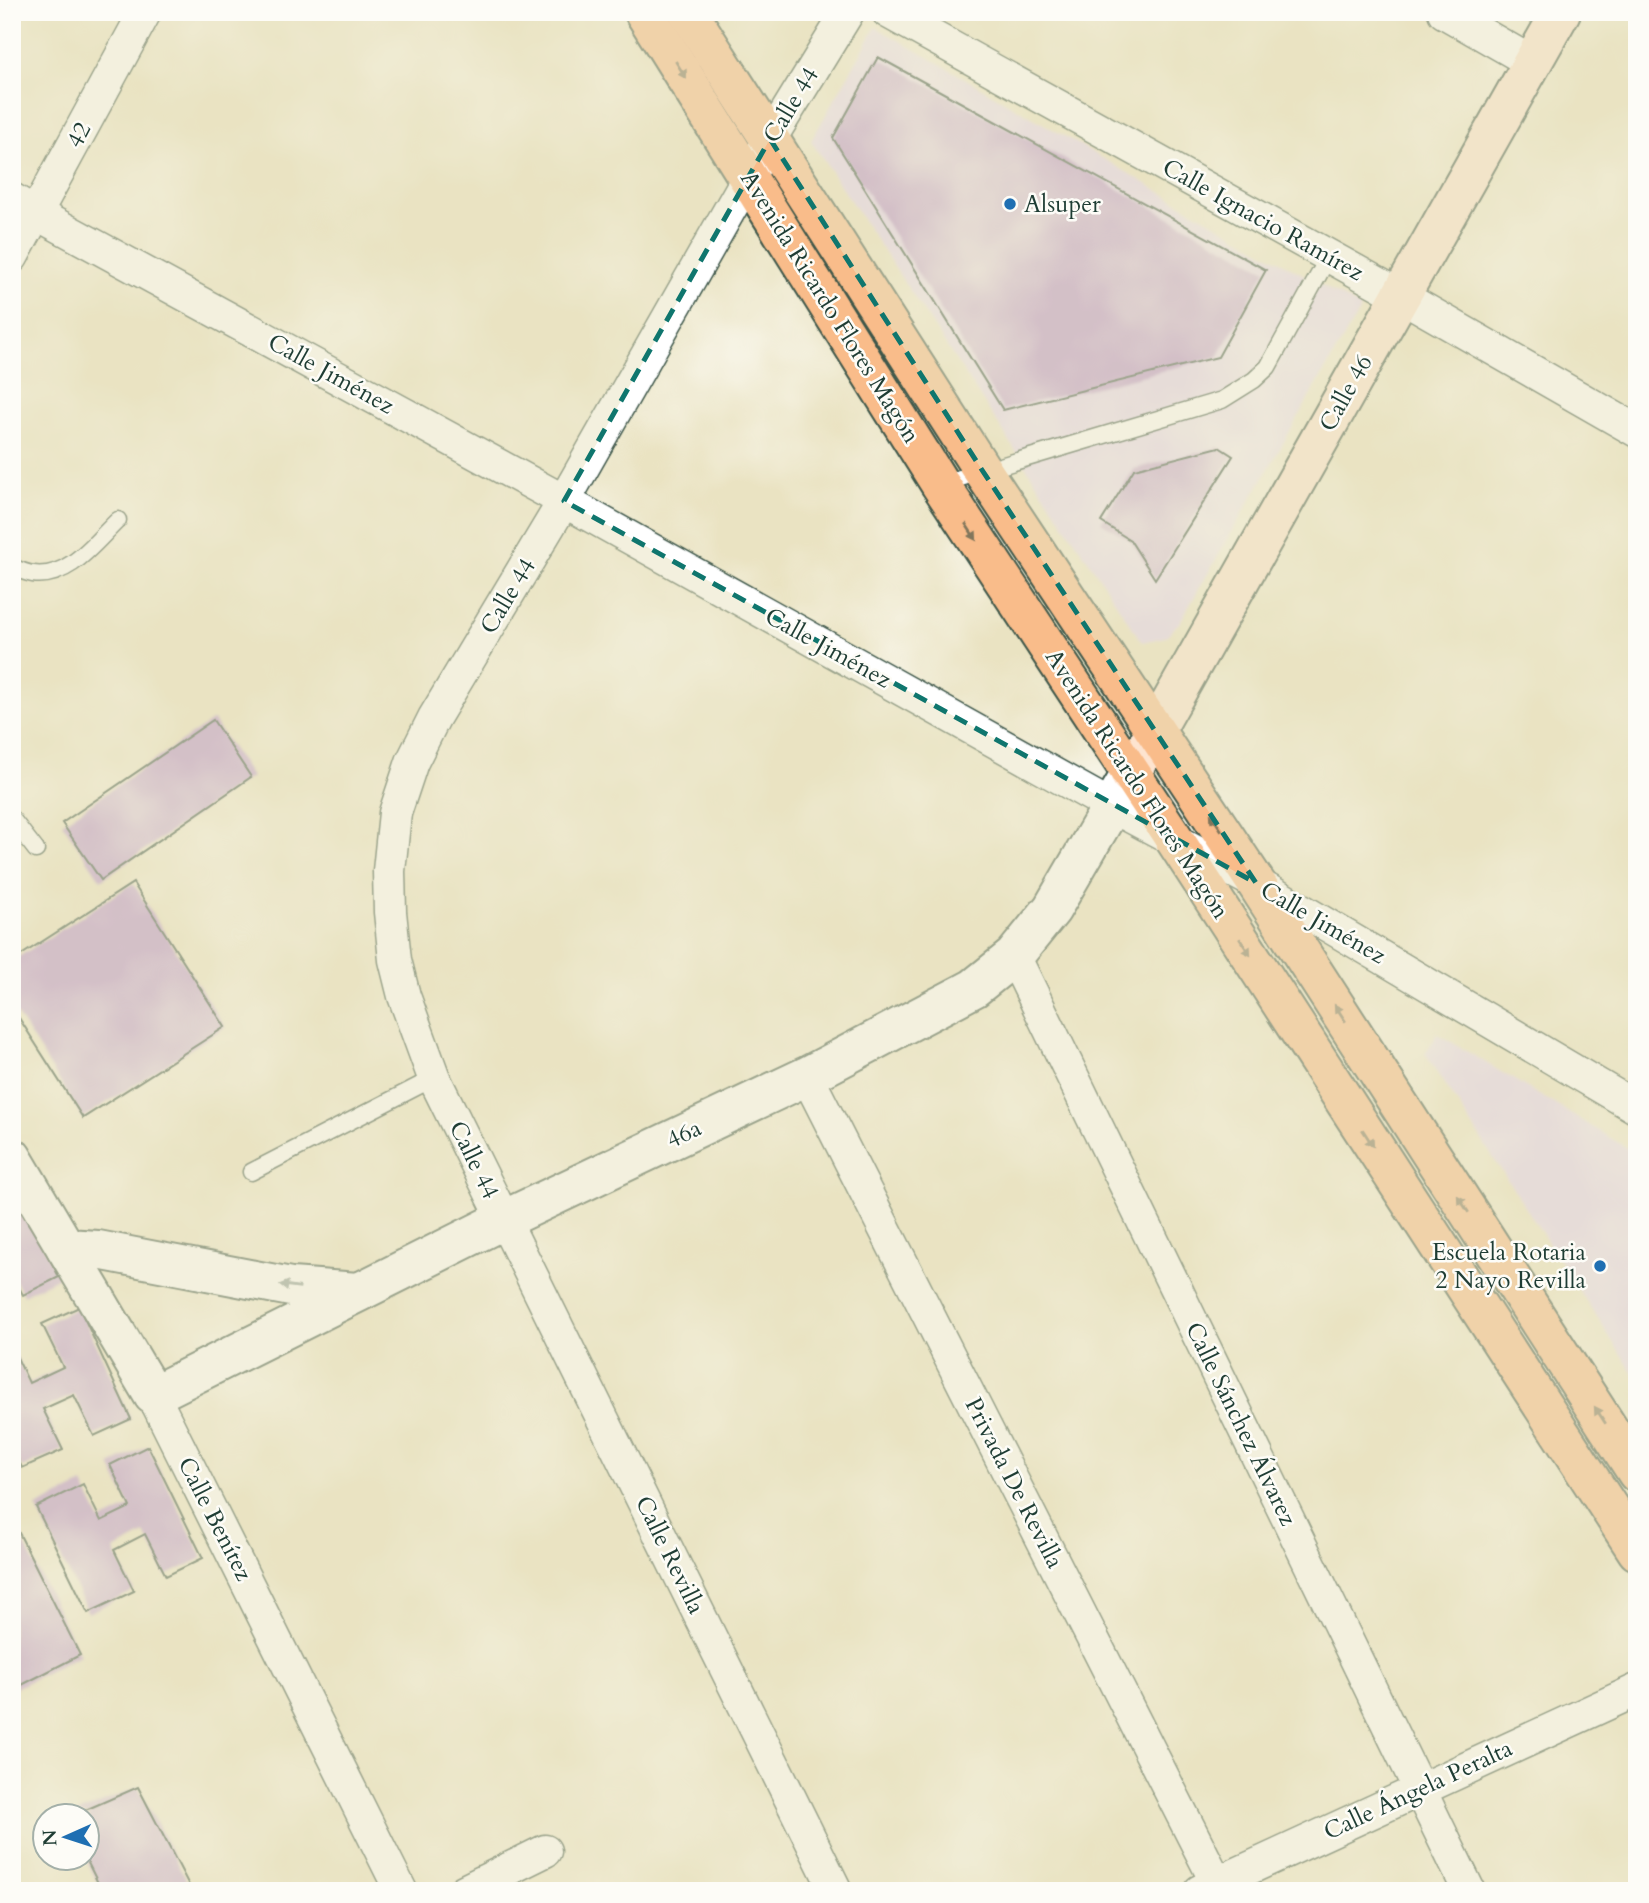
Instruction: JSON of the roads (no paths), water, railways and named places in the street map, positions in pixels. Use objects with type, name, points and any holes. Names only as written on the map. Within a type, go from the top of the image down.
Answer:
[{"type":"main road","name":"Avenida Ricardo Flores Magón","points":[[644,12],[940,484],[1121,790],[1175,840],[1637,1551]]},
{"type":"main road","name":"Avenida Ricardo Flores Magón","points":[[688,12],[982,470],[1156,729],[1637,1473]]},
{"type":"main road","name":"Calle 46","points":[[1121,790],[1561,12]]},
{"type":"street","name":"42","points":[[12,257],[24,207],[145,12]]},
{"type":"street","name":"Calle 44","points":[[503,1220],[434,1078],[404,996],[395,960],[390,912],[389,871],[395,813],[412,762],[434,718],[564,501],[769,139],[848,12]]},
{"type":"street","name":"Calle Ignacio Ramírez","points":[[888,12],[1401,296],[1637,431]]},
{"type":"street","points":[[1444,12],[1533,63]]},
{"type":"street","name":"Calle Jiménez","points":[[24,207],[564,501],[1121,790]]},
{"type":"street","name":"46a","points":[[153,1395],[503,1220],[807,1076],[974,988],[1014,956],[1052,909],[1121,790]]},
{"type":"street","name":"Calle Jiménez","points":[[1175,840],[1256,883],[1637,1108]]},
{"type":"street","name":"Calle Sánchez Álvarez","points":[[1014,956],[1469,1891]]},
{"type":"street","name":"Privada De Revilla","points":[[807,1076],[1213,1888]]},
{"type":"street","name":"Calle Benítez","points":[[12,1157],[153,1395],[401,1891]]},
{"type":"street","name":"Calle Revilla","points":[[503,1220],[836,1891]]},
{"type":"street","points":[[66,1248],[98,1250],[291,1287],[358,1292]]},
{"type":"street","name":"Calle Ángela Peralta","points":[[1213,1888],[1637,1690]]},
{"type":"street","points":[[464,1891],[545,1851]]},
{"type":"lane","points":[[940,484],[1222,400],[1254,380],[1268,367],[1329,256]]},
{"type":"lane","points":[[12,567],[33,574],[50,573],[72,565],[118,520]]},
{"type":"lane","points":[[12,819],[36,849]]},
{"type":"lane","points":[[250,1172],[434,1078]]},
{"type":"place","name":"Alsuper","points":[[1010,204]]},
{"type":"place","name":"Escuela Rotaria 2 Nayo Revilla","points":[[1600,1266]]}]
